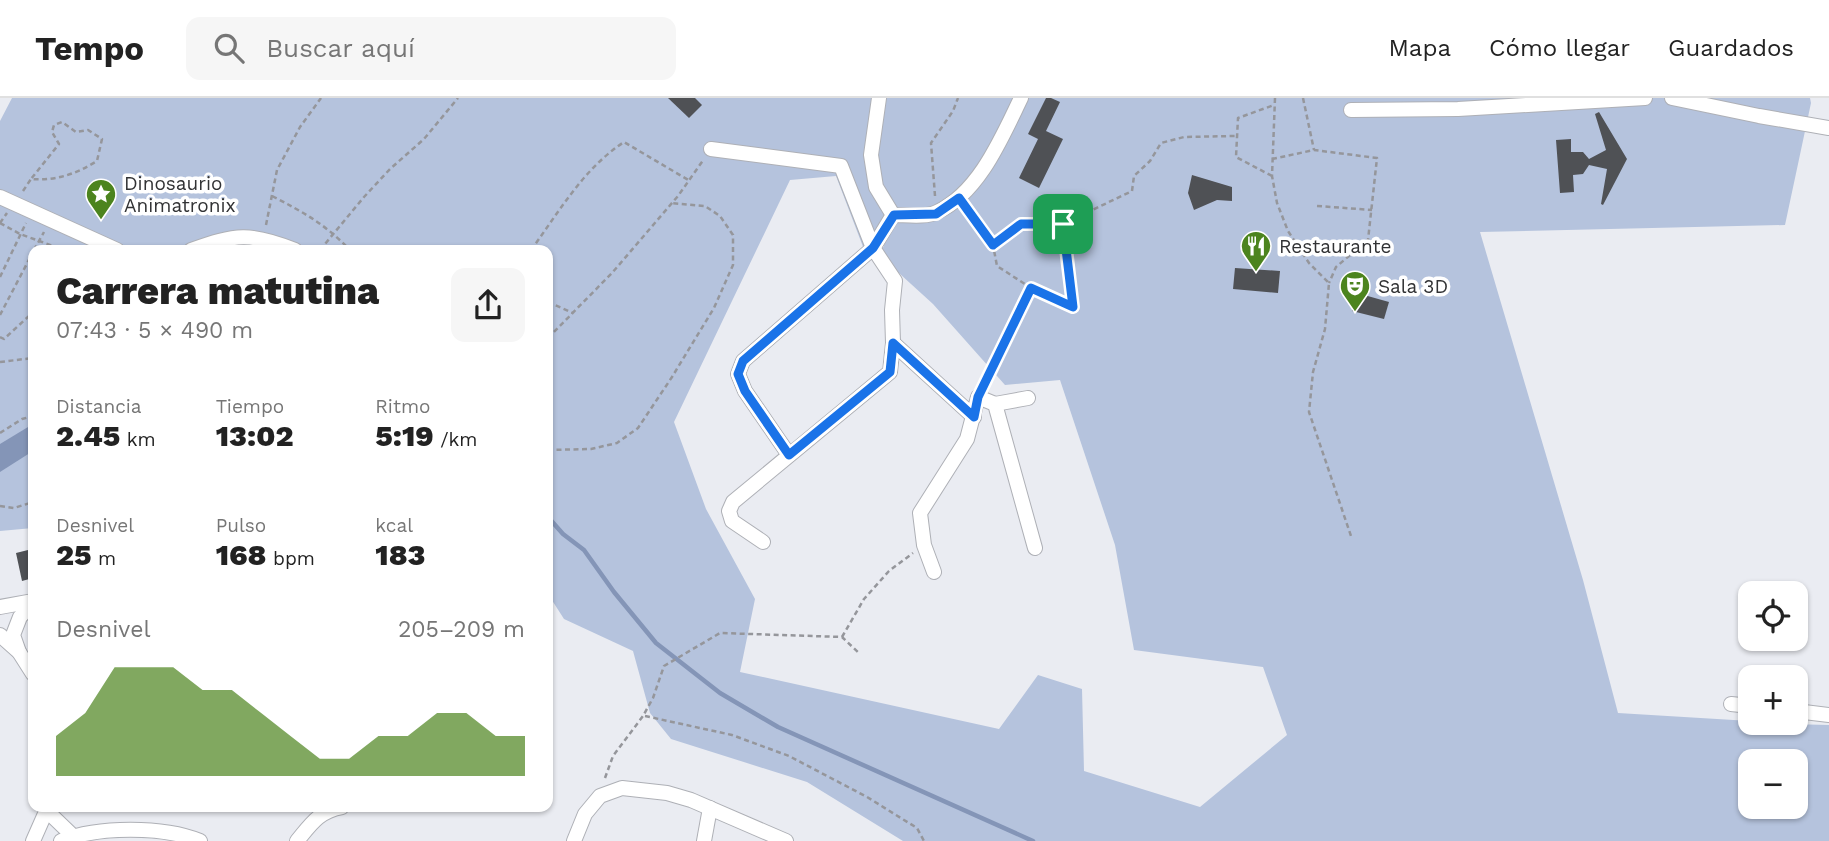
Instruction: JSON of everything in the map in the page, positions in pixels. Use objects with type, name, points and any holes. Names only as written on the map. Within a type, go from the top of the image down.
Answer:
[{"type":"street","points":[[879,98],[871,155],[876,187],[894,215]]},
{"type":"street","points":[[894,215],[936,214],[959,198],[982,173],[1021,98]]},
{"type":"street","points":[[1351,110],[1458,108],[1561,100],[1645,98]]},
{"type":"street","points":[[1672,98],[1829,128]]},
{"type":"street","points":[[711,149],[841,166],[873,248],[895,281],[890,372],[733,502],[729,511],[732,520],[762,542]]},
{"type":"street","points":[[7,200],[106,245]]},
{"type":"street","points":[[789,455],[745,391],[738,374],[743,361],[873,248],[894,215]]},
{"type":"street","points":[[206,245],[244,236],[271,240],[283,245]]},
{"type":"street","points":[[893,343],[974,417]]},
{"type":"street","points":[[934,572],[924,545],[920,513],[967,439],[978,397],[995,404],[1028,398]]},
{"type":"street","points":[[995,404],[1035,548]]},
{"type":"street","points":[[0,607],[28,603]]},
{"type":"street","points":[[28,608],[20,617],[13,635],[28,666]]},
{"type":"street","points":[[0,635],[19,652]]},
{"type":"street","points":[[1731,704],[1738,705]]},
{"type":"street","points":[[1808,712],[1829,715]]},
{"type":"street","points":[[574,841],[585,814],[600,796],[622,788],[667,793],[691,800],[786,841]]},
{"type":"street","points":[[704,841],[710,808]]},
{"type":"street","points":[[33,841],[47,812]]},
{"type":"street","points":[[50,812],[70,839],[113,831],[152,830],[200,841]]},
{"type":"street","points":[[297,841],[311,823],[325,812]]},
{"type":"path","points":[[263,239],[277,170],[300,127],[321,98]]},
{"type":"path","points":[[324,245],[364,197],[424,139],[458,98]]},
{"type":"path","points":[[936,214],[931,143],[953,111],[958,98]]},
{"type":"path","points":[[1275,98],[1272,176],[1277,203],[1287,231],[1308,263],[1329,283]]},
{"type":"path","points":[[1303,98],[1314,149]]},
{"type":"path","points":[[1272,176],[1236,157],[1236,136],[1238,118],[1274,105]]},
{"type":"path","points":[[7,200],[31,179],[59,144],[52,132],[54,125],[62,122],[76,132],[88,130],[102,139],[97,161],[82,170],[48,180],[31,179]]},
{"type":"path","points":[[993,245],[1021,224],[1063,224],[1132,191],[1134,176],[1150,161],[1161,143],[1184,137],[1236,136]]},
{"type":"path","points":[[534,245],[567,198],[609,152],[624,142],[690,181]]},
{"type":"path","points":[[553,333],[612,273],[690,181],[711,149]]},
{"type":"path","points":[[1272,159],[1314,149],[1377,158],[1367,240],[1336,267],[1329,283],[1325,329],[1313,372],[1309,412],[1352,539]]},
{"type":"path","points":[[272,196],[305,213],[334,233],[345,245]]},
{"type":"path","points":[[959,198],[993,245],[997,265],[1031,288],[1073,307],[1063,224]]},
{"type":"path","points":[[553,450],[591,449],[617,443],[638,428],[714,308],[733,265],[733,235],[720,216],[705,206],[671,203]]},
{"type":"path","points":[[1317,206],[1372,210]]},
{"type":"path","points":[[0,276],[32,211]]},
{"type":"path","points":[[37,245],[50,219]]},
{"type":"path","points":[[0,223],[20,234],[51,245]]},
{"type":"path","points":[[0,315],[28,262]]},
{"type":"path","points":[[978,397],[1031,288]]},
{"type":"path","points":[[553,304],[573,313]]},
{"type":"path","points":[[0,337],[4,339],[28,317]]},
{"type":"path","points":[[0,362],[28,359]]},
{"type":"path","points":[[0,433],[28,417]]},
{"type":"path","points":[[0,506],[14,508],[28,504]]},
{"type":"path","points":[[842,637],[872,589],[889,571],[924,545]]},
{"type":"path","points":[[600,796],[613,755],[643,716],[653,698],[664,666],[720,633],[842,637],[860,654]]},
{"type":"path","points":[[643,716],[732,735],[789,756],[867,797],[917,828],[924,841]]},
{"type":"shaded area","points":[[12,98],[1810,98],[1785,225],[1480,232],[1583,580],[1618,713],[1738,720],[1738,735],[1808,735],[1808,724],[1829,725],[1829,841],[903,841],[807,782],[671,739],[650,713],[633,651],[564,619],[553,602],[553,245],[28,245],[28,528],[0,531],[0,121]],"holes":[[[836,176],[865,252],[880,238],[884,246],[878,254],[933,304],[1005,385],[1060,380],[1115,545],[1134,650],[1263,667],[1287,735],[1200,807],[1084,771],[1082,689],[1038,675],[999,729],[740,672],[755,599],[706,509],[674,422],[790,180]]]},
{"type":"shaded area","points":[[28,427],[28,454],[0,472],[0,444]]},
{"type":"building","points":[[668,98],[695,98],[702,105],[689,118]]},
{"type":"building","points":[[1046,98],[1060,102],[1046,131],[1063,139],[1039,188],[1019,178],[1038,139],[1028,134]]},
{"type":"building","points":[[1599,112],[1627,159],[1603,205],[1607,169],[1589,165],[1583,174],[1573,175],[1574,192],[1560,193],[1556,140],[1571,139],[1571,152],[1583,152],[1589,159],[1606,150],[1595,114]]},
{"type":"building","points":[[1192,175],[1232,187],[1232,201],[1217,200],[1194,210],[1188,193]]},
{"type":"building","points":[[1235,268],[1280,271],[1278,293],[1233,289]]},
{"type":"building","points":[[1357,293],[1389,302],[1384,319],[1352,311]]},
{"type":"building","points":[[28,550],[28,579],[22,581],[16,553]]},
{"type":"waterway","points":[[553,523],[584,550],[656,643],[720,693],[778,727],[1033,841]]},
{"type":"place","name":"Dinosaurio Animatronix","points":[[101,221]]},
{"type":"place","name":"Restaurante","points":[[1256,273]]},
{"type":"place","name":"Sala 3D","points":[[1355,313]]},
{"type":"route","points":[[959,198],[993,245],[1021,224],[1063,224],[1073,307],[1031,288],[978,397],[974,417],[893,343],[890,372],[789,455],[745,391],[738,374],[743,361],[873,248],[894,215],[936,214],[959,198]]}]
